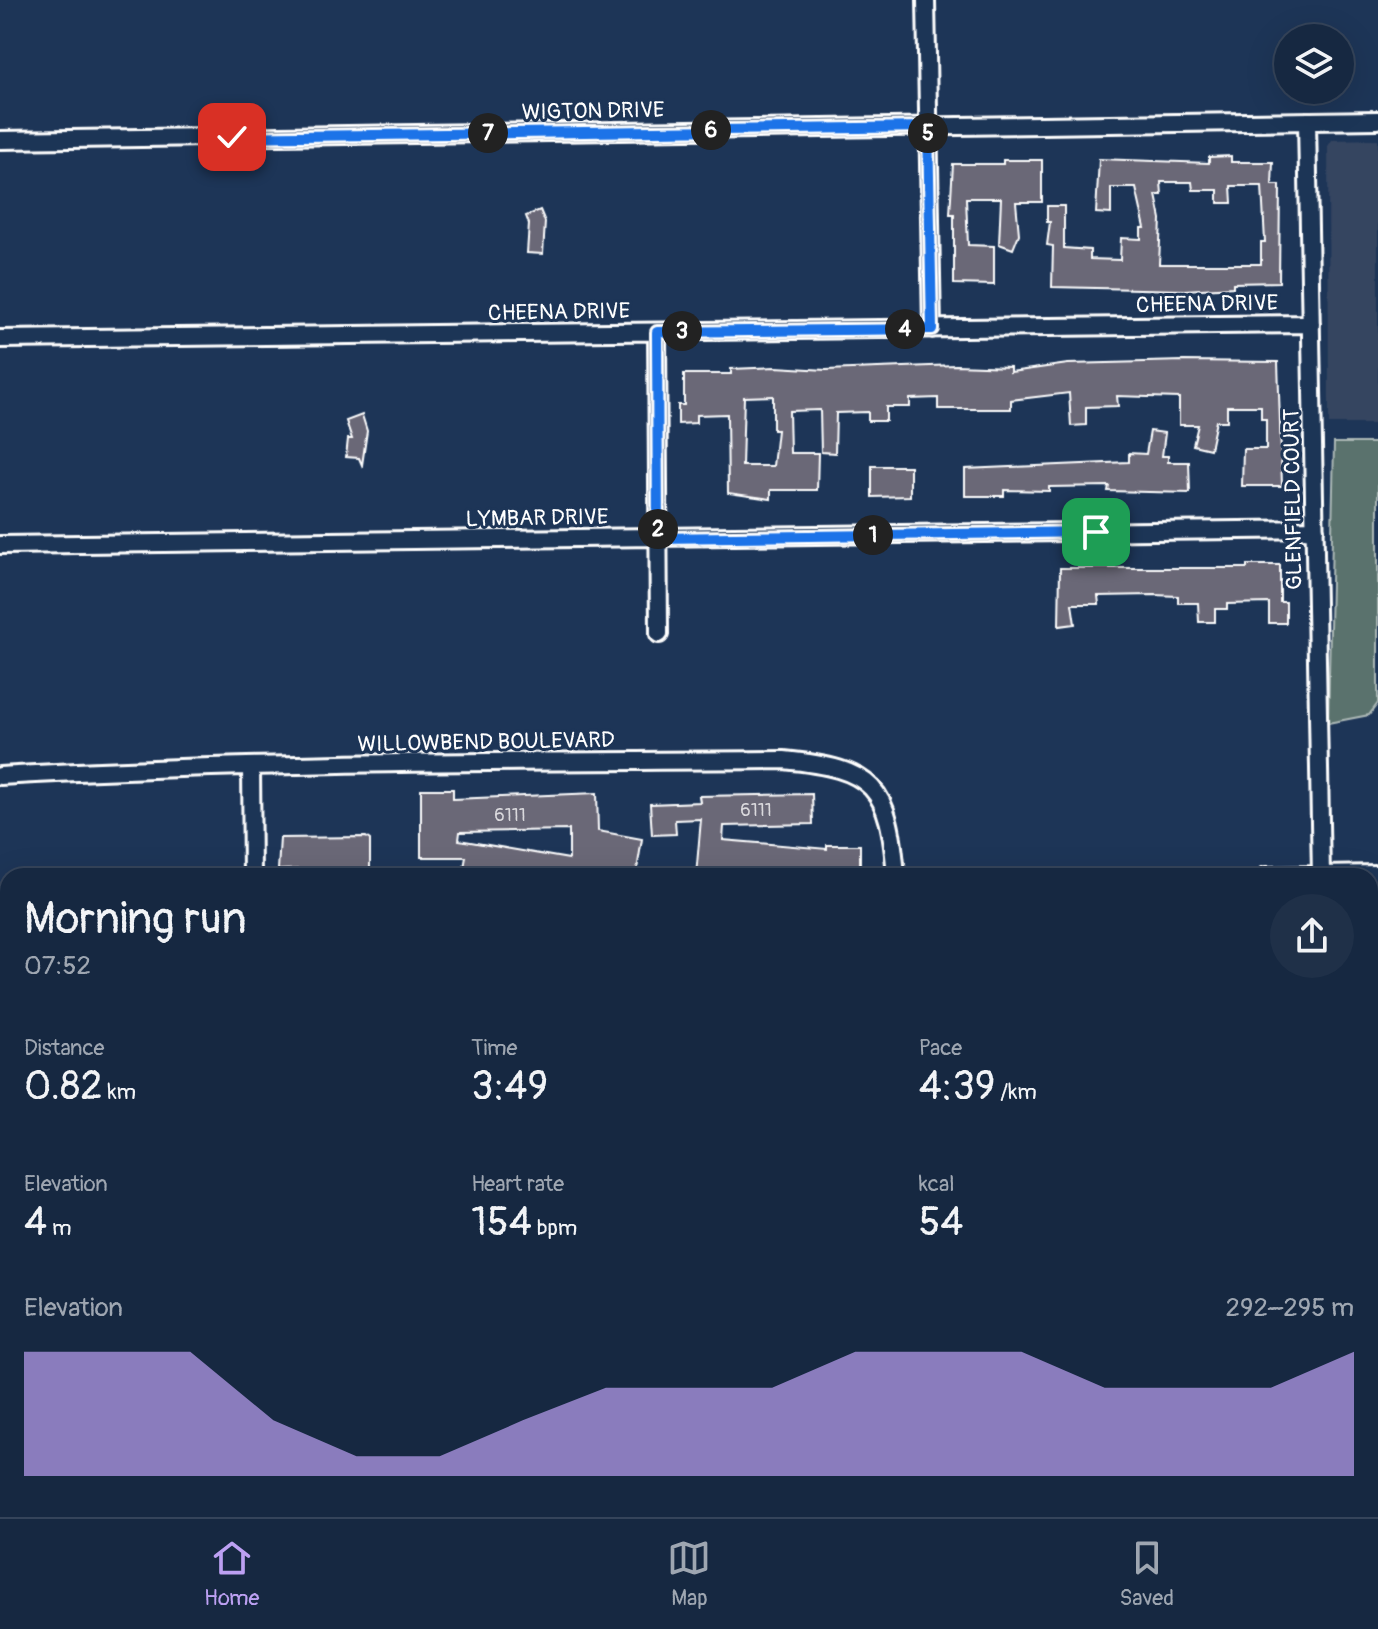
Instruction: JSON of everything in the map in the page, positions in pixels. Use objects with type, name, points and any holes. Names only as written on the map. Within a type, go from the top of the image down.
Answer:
[{"type":"street","points":[[926,0],[932,329]]},
{"type":"street","name":"WIGTON DRIVE","points":[[0,140],[1378,120]]},
{"type":"street","name":"GLENFIELD COURT","points":[[1307,121],[1321,868]]},
{"type":"street","name":"CHEENA DRIVE","points":[[0,339],[1311,324]]},
{"type":"street","points":[[657,332],[659,634]]},
{"type":"street","name":"LYMBAR DRIVE","points":[[0,545],[1315,529]]},
{"type":"street","name":"WILLOWBEND BOULEVARD","points":[[0,776],[251,766],[784,760],[829,764],[860,777],[881,798],[892,825],[895,868]]},
{"type":"street","points":[[251,766],[252,868]]},
{"type":"shaded area","points":[[1378,139],[1378,424],[1329,424],[1328,146],[1332,140]]},
{"type":"green space","points":[[1334,443],[1378,443],[1378,703],[1369,715],[1328,723]]},
{"type":"building","points":[[1231,156],[1231,162],[1273,162],[1272,185],[1280,185],[1279,282],[1233,283],[1233,287],[1185,290],[1052,287],[1053,246],[1047,245],[1050,222],[1047,222],[1047,206],[1064,206],[1064,248],[1090,250],[1090,259],[1120,260],[1121,238],[1141,239],[1141,228],[1145,228],[1136,188],[1111,188],[1111,214],[1096,213],[1099,159],[1209,163],[1209,157]],"holes":[[[1161,182],[1192,182],[1193,190],[1218,190],[1218,203],[1232,203],[1231,186],[1262,186],[1265,242],[1261,242],[1261,264],[1159,264],[1161,219],[1156,195],[1162,195]]]},
{"type":"building","points":[[1003,160],[1042,160],[1042,202],[1016,202],[1019,234],[1013,249],[999,244],[1001,198],[966,198],[968,245],[994,246],[994,285],[954,284],[954,214],[950,214],[953,164],[1003,164]]},
{"type":"building","points":[[540,210],[545,222],[543,254],[527,253],[529,224],[526,216]]},
{"type":"building","points":[[1278,362],[1282,486],[1242,486],[1243,449],[1266,449],[1266,419],[1261,419],[1261,406],[1227,406],[1227,421],[1216,421],[1210,449],[1193,445],[1198,425],[1179,425],[1179,398],[1117,396],[1118,406],[1086,407],[1086,425],[1071,426],[1069,393],[1011,400],[1011,409],[938,409],[938,398],[910,399],[910,407],[886,407],[886,421],[868,421],[868,412],[836,413],[835,453],[821,452],[820,410],[789,411],[790,453],[818,453],[817,490],[771,490],[771,499],[728,493],[727,414],[696,415],[696,423],[678,424],[678,405],[684,405],[684,374],[731,374],[731,369],[776,367],[826,370],[956,365],[1010,367],[1010,372],[1068,364]],"holes":[[[773,396],[773,430],[777,430],[773,466],[742,466],[744,397]]]},
{"type":"building","points":[[362,415],[367,431],[362,465],[359,458],[346,457],[348,439],[352,439],[346,421]]},
{"type":"building","points":[[1150,431],[1165,433],[1162,456],[1168,456],[1168,462],[1189,462],[1190,493],[1108,491],[1109,486],[1049,487],[1049,491],[1004,490],[1004,496],[965,496],[965,469],[1129,462],[1129,453],[1146,454]]},
{"type":"building","points":[[872,466],[910,466],[910,496],[872,497]]},
{"type":"building","points":[[1247,565],[1280,565],[1280,602],[1286,602],[1286,623],[1269,623],[1269,603],[1227,604],[1227,609],[1215,609],[1215,622],[1199,622],[1198,603],[1178,603],[1178,596],[1154,595],[1098,596],[1099,604],[1072,604],[1075,624],[1059,626],[1060,568],[1247,568]]},
{"type":"building","points":[[421,789],[453,789],[453,799],[597,793],[598,831],[642,839],[637,868],[464,868],[466,857],[421,857]],"holes":[[[569,830],[569,859],[459,840],[460,832]]]},
{"type":"building","points":[[812,794],[813,824],[724,826],[723,840],[827,849],[827,845],[860,845],[860,868],[697,868],[701,819],[675,820],[676,834],[652,835],[650,804],[700,802],[699,796]]},
{"type":"building","points":[[366,837],[370,840],[370,868],[278,868],[280,838]]},
{"type":"route","points":[[232,137],[928,127],[932,329],[657,332],[658,538],[1096,532]]}]
